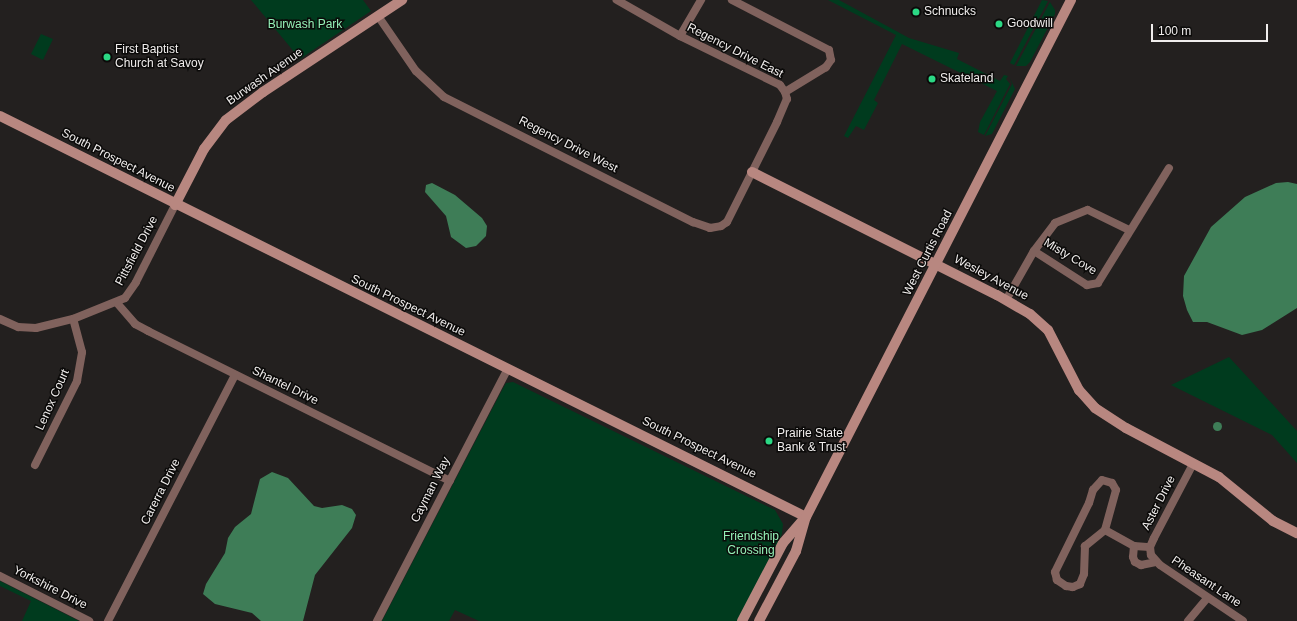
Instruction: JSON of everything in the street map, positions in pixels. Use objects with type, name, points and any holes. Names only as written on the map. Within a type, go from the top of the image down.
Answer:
[{"type":"main road","name":"Burwash Avenue","points":[[175,205],[204,149],[226,120],[263,92],[402,0]]},
{"type":"main road","name":"West Curtis Road","points":[[759,621],[796,551],[806,517],[1071,0]]},
{"type":"main road","name":"South Prospect Avenue","points":[[0,116],[175,205],[806,517]]},
{"type":"main road","name":"Wesley Avenue","points":[[752,172],[936,264],[1030,314],[1048,330],[1079,390],[1096,408],[1126,428],[1229,483],[1273,521],[1297,533]]},
{"type":"main road","name":"West Curtis Road","points":[[742,621],[783,543],[806,517]]},
{"type":"street","name":"Regency Drive East","points":[[618,0],[680,36],[780,85],[785,92],[787,99],[752,172]]},
{"type":"street","points":[[680,36],[701,0]]},
{"type":"street","points":[[732,0],[829,50],[831,60],[826,67],[785,92]]},
{"type":"street","name":"Regency Drive West","points":[[378,16],[416,71],[444,97],[693,222],[715,228],[727,222],[752,172]]},
{"type":"street","name":"Misty Cove","points":[[1129,230],[1097,214],[1081,211],[1055,222],[1034,251],[1092,286],[1104,277],[1129,230],[1169,168]]},
{"type":"street","name":"Pittsfield Drive","points":[[0,319],[28,328],[73,319],[117,303],[125,298],[136,282],[175,205]]},
{"type":"street","points":[[1006,300],[1034,251]]},
{"type":"street","name":"Shantel Drive","points":[[117,303],[135,324],[450,481]]},
{"type":"street","name":"Lenox Court","points":[[35,465],[77,381],[82,352],[73,319]]},
{"type":"street","name":"Cayman Way","points":[[377,621],[507,370]]},
{"type":"street","name":"Carerra Drive","points":[[108,621],[235,375]]},
{"type":"street","name":"Aster Drive","points":[[1152,555],[1193,464]]},
{"type":"street","points":[[1108,480],[1114,485],[1116,490],[1105,530],[1085,546],[1084,574],[1080,584],[1073,587],[1057,580],[1055,572],[1089,503],[1093,490],[1098,482],[1108,480]]},
{"type":"street","name":"Pheasant Lane","points":[[1105,530],[1152,555],[1207,598],[1243,621]]},
{"type":"street","name":"Pheasant Lane","points":[[1134,546],[1133,557],[1135,562],[1141,565],[1152,555]]},
{"type":"street","name":"Yorkshire Drive","points":[[0,576],[90,621]]},
{"type":"street","points":[[1188,621],[1207,598]]},
{"type":"green space","name":"Burwash Park","points":[[251,0],[363,0],[371,11],[300,59]]},
{"type":"green space","points":[[828,0],[839,0],[909,38],[959,53],[957,59],[1000,81],[1004,75],[1008,76],[1006,79],[1010,84],[984,135],[978,132],[980,122],[997,91],[902,44],[874,100],[878,103],[864,130],[856,126],[848,138],[844,136],[896,35]]},
{"type":"green space","points":[[1042,0],[1048,1],[1014,65],[1010,63]]},
{"type":"green space","points":[[1050,2],[1055,10],[1055,14],[1030,62],[1026,66],[1016,66]]},
{"type":"green space","points":[[41,34],[53,39],[43,60],[31,54]]},
{"type":"green space","points":[[1010,78],[1015,89],[992,134],[985,136],[1012,84]]},
{"type":"green space","points":[[1229,357],[1297,431],[1297,463],[1272,435],[1171,385]]},
{"type":"green space","name":"Friendship Crossing","points":[[513,382],[775,510],[783,524],[782,534],[737,621],[479,621],[455,610],[449,621],[382,621],[501,392],[506,383]]},
{"type":"green space","points":[[0,581],[79,621],[22,621],[31,601],[0,586]]},
{"type":"shaded area","points":[[1288,182],[1297,184],[1297,308],[1262,330],[1242,335],[1207,322],[1193,322],[1187,310],[1183,296],[1184,276],[1211,227],[1245,197],[1276,183]]},
{"type":"shaded area","points":[[432,183],[455,195],[482,218],[487,226],[486,236],[476,246],[466,248],[451,237],[446,216],[425,192],[426,185]]},
{"type":"shaded area","points":[[1215,422],[1219,422],[1221,426],[1219,430],[1215,430],[1213,428],[1213,424]]},
{"type":"shaded area","points":[[272,472],[288,478],[314,506],[322,508],[342,505],[352,509],[356,515],[352,528],[315,575],[303,621],[261,621],[252,613],[215,604],[203,594],[206,584],[225,553],[228,538],[235,527],[251,514],[260,479]]},
{"type":"place","name":"Schnucks","points":[[916,12]]},
{"type":"place","name":"Goodwill","points":[[999,24]]},
{"type":"place","name":"First Baptist Church at Savoy","points":[[107,57]]},
{"type":"place","name":"Skateland","points":[[932,79]]},
{"type":"place","name":"Prairie State Bank & Trust","points":[[769,441]]}]
